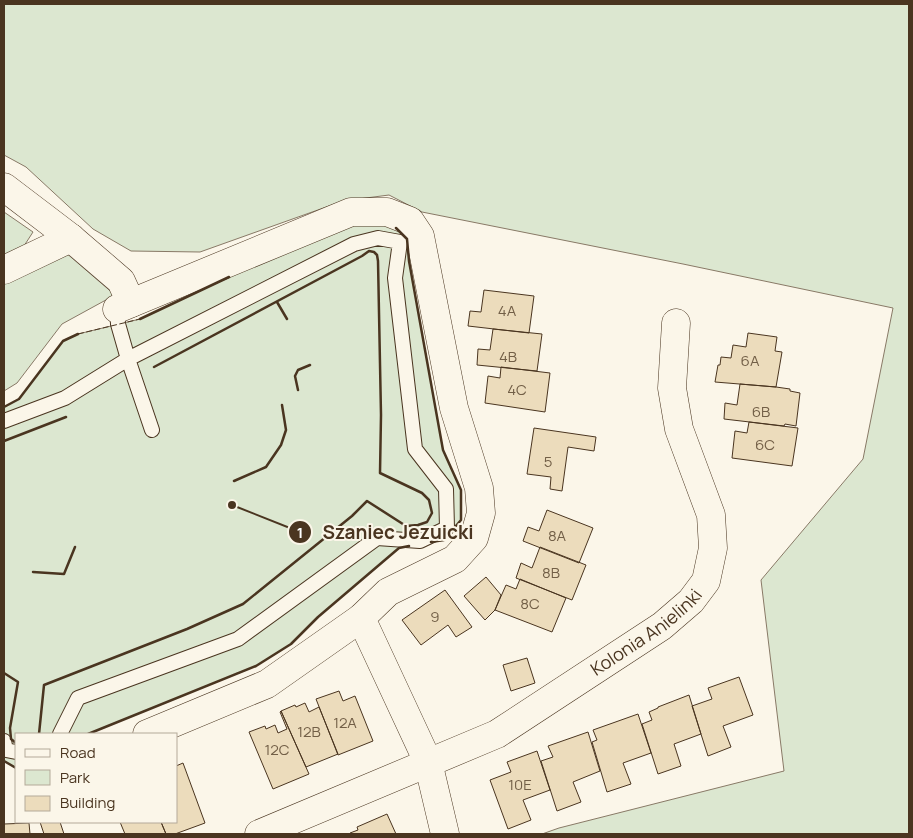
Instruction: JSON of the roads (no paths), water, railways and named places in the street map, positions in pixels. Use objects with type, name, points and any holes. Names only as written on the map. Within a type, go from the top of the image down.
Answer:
[{"type":"street","points":[[4,187],[71,238],[121,281],[124,306],[351,212],[387,212],[410,221],[420,236],[454,408],[479,488],[481,513],[474,538],[455,559],[388,592],[361,618],[266,684],[149,733]]},
{"type":"street","points":[[4,270],[71,238]]},
{"type":"street","name":"Kolonia Anielinki","points":[[259,834],[496,734],[662,626],[691,601],[706,581],[713,548],[711,516],[679,429],[672,388],[676,323]]},
{"type":"street","points":[[361,618],[428,762],[445,834]]},
{"type":"lane","points":[[4,420],[65,398],[128,359],[354,244],[378,238],[400,242],[395,278],[415,449],[446,489],[447,528],[420,541],[377,538],[238,639],[78,698],[60,733]]},
{"type":"lane","points":[[124,306],[118,324],[152,430]]},
{"type":"lane","points":[[4,741],[6,750],[15,752]]},
{"type":"place","name":"Szaniec Jezuicki","points":[[232,505]]}]
